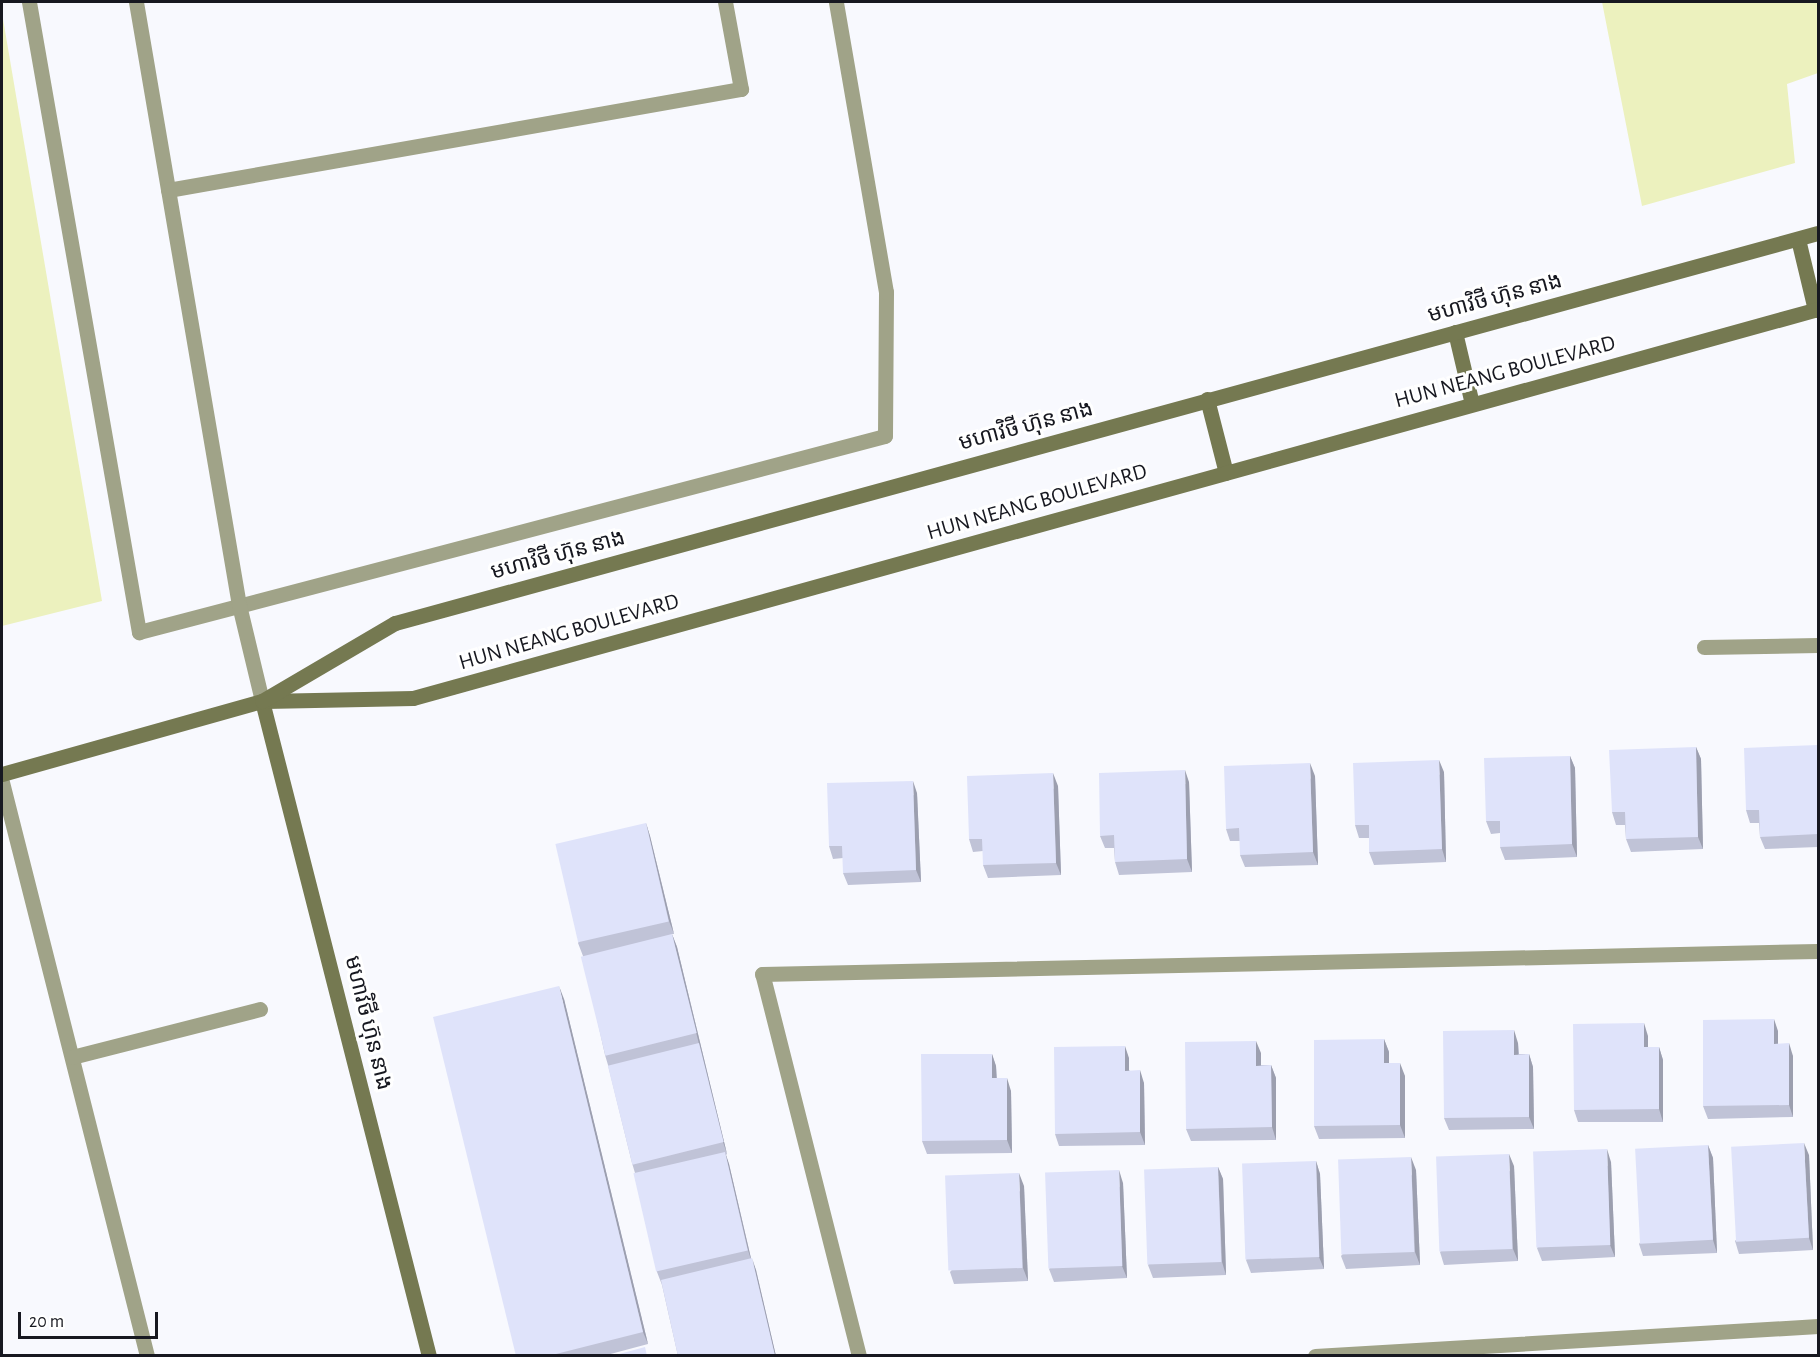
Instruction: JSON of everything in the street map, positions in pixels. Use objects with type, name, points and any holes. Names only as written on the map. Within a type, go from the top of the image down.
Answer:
[{"type":"main road","name":"មហាវិថី ហ៊ុន នាង","points":[[2,774],[262,701],[395,623],[1818,233]]},
{"type":"main road","points":[[1798,239],[1817,309]]},
{"type":"main road","name":"HUN NEANG BOULEVARD","points":[[262,701],[413,698],[1817,309]]},
{"type":"main road","points":[[1455,332],[1472,404]]},
{"type":"main road","points":[[1207,399],[1226,473]]},
{"type":"main road","name":"មហាវិថី ហ៊ុន នាង","points":[[262,701],[429,1356]]},
{"type":"street","points":[[29,2],[139,632],[885,436],[885,292],[836,2]]},
{"type":"street","points":[[136,2],[240,605],[262,701]]},
{"type":"street","points":[[168,190],[741,88],[725,2]]},
{"type":"street","points":[[1704,647],[1818,645]]},
{"type":"street","points":[[2,782],[147,1356]]},
{"type":"street","points":[[859,1356],[762,974],[1818,951]]},
{"type":"street","points":[[72,1058],[260,1009]]},
{"type":"street","points":[[1315,1356],[1818,1326]]},
{"type":"green space","points":[[1602,2],[1818,2],[1818,73],[1787,84],[1795,163],[1642,206]]},
{"type":"green space","points":[[2,13],[102,601],[2,626]]},
{"type":"building","points":[[1818,745],[1818,834],[1760,837],[1759,810],[1746,810],[1744,748]]},
{"type":"building","points":[[1696,747],[1698,837],[1626,839],[1625,812],[1612,812],[1609,750]]},
{"type":"building","points":[[1570,756],[1572,844],[1500,847],[1500,821],[1486,821],[1484,758]]},
{"type":"building","points":[[1439,760],[1442,849],[1369,852],[1369,825],[1355,825],[1353,763]]},
{"type":"building","points":[[1310,763],[1313,852],[1240,855],[1239,828],[1226,829],[1224,766]]},
{"type":"building","points":[[1185,770],[1187,859],[1115,862],[1114,835],[1100,836],[1099,773]]},
{"type":"building","points":[[1053,773],[1056,863],[983,865],[982,839],[969,839],[967,776]]},
{"type":"building","points":[[913,781],[916,870],[843,873],[842,846],[829,846],[827,783]]},
{"type":"building","points":[[646,823],[669,921],[578,942],[555,844]]},
{"type":"building","points":[[672,934],[697,1033],[605,1056],[581,957]]},
{"type":"building","points":[[559,986],[643,1332],[548,1356],[516,1356],[433,1017]]},
{"type":"building","points":[[1774,1019],[1774,1044],[1789,1043],[1789,1105],[1703,1106],[1703,1020]]},
{"type":"building","points":[[1644,1023],[1644,1047],[1659,1047],[1659,1109],[1574,1110],[1573,1024]]},
{"type":"building","points":[[1514,1030],[1514,1055],[1529,1054],[1529,1117],[1444,1118],[1443,1031]]},
{"type":"building","points":[[1384,1039],[1384,1063],[1400,1063],[1400,1125],[1314,1126],[1314,1040]]},
{"type":"building","points":[[1256,1041],[1256,1066],[1271,1065],[1272,1127],[1186,1129],[1185,1042]]},
{"type":"building","points":[[699,1043],[724,1142],[632,1165],[608,1066]]},
{"type":"building","points":[[1125,1046],[1125,1071],[1140,1070],[1140,1132],[1055,1134],[1054,1047]]},
{"type":"building","points":[[921,1054],[992,1054],[992,1078],[1007,1078],[1007,1140],[922,1141]]},
{"type":"building","points":[[1804,1143],[1809,1238],[1736,1242],[1731,1147]]},
{"type":"building","points":[[1708,1145],[1713,1240],[1640,1244],[1635,1149]]},
{"type":"building","points":[[1607,1149],[1610,1245],[1536,1248],[1533,1152]]},
{"type":"building","points":[[725,1152],[748,1250],[656,1272],[633,1173]]},
{"type":"building","points":[[1509,1154],[1512,1249],[1439,1251],[1436,1157]]},
{"type":"building","points":[[1411,1157],[1414,1252],[1341,1254],[1338,1160]]},
{"type":"building","points":[[1316,1161],[1319,1257],[1245,1260],[1242,1164]]},
{"type":"building","points":[[1218,1167],[1221,1262],[1147,1265],[1144,1170]]},
{"type":"building","points":[[1119,1170],[1122,1266],[1048,1269],[1045,1173]]},
{"type":"building","points":[[1019,1173],[1022,1268],[948,1271],[945,1176]]},
{"type":"building","points":[[752,1258],[775,1356],[678,1356],[661,1280]]},
{"type":"building","points":[[645,1347],[647,1356],[612,1356]]}]
